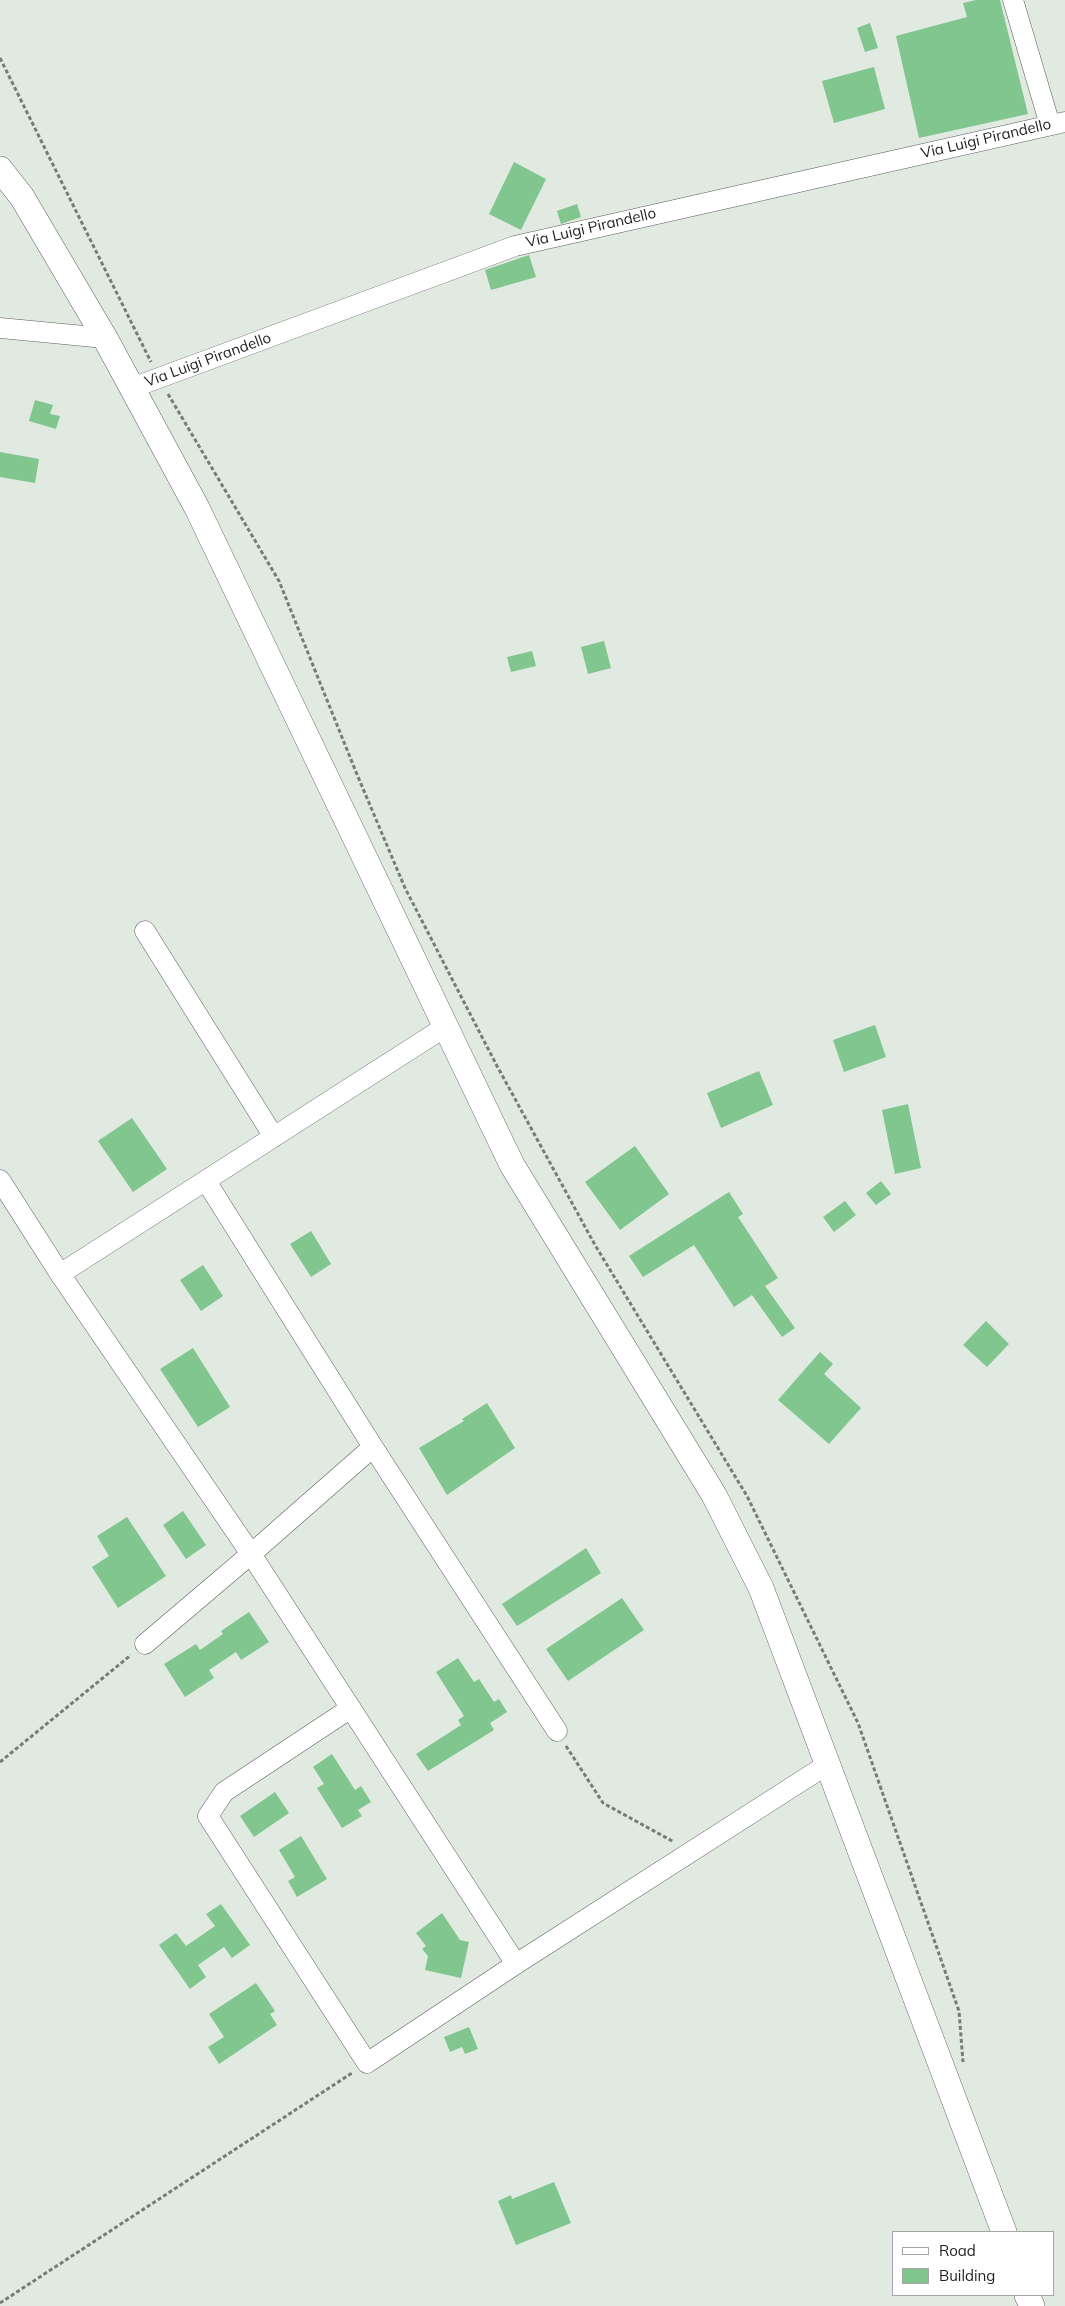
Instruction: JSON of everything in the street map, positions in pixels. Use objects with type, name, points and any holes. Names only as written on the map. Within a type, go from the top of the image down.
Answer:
[{"type":"main road","points":[[0,169],[22,197],[105,338],[197,508],[512,1165],[714,1495],[761,1588],[1004,2231]]},
{"type":"street","points":[[1013,0],[1057,123]]},
{"type":"street","name":"Via Luigi Pirandello","points":[[132,388],[514,246],[1057,123]]},
{"type":"street","points":[[0,328],[105,338]]},
{"type":"street","points":[[145,931],[274,1138]]},
{"type":"street","points":[[60,1274],[445,1027]]},
{"type":"street","points":[[0,1180],[60,1274],[251,1554],[516,1964]]},
{"type":"street","points":[[206,1181],[373,1447],[557,1731]]},
{"type":"street","points":[[145,1644],[373,1447]]},
{"type":"street","points":[[351,1708],[224,1792],[208,1816],[367,2063],[516,1964],[828,1764]]},
{"type":"path","points":[[0,58],[159,378],[279,581],[356,772],[406,888],[497,1066],[595,1245],[747,1496],[858,1723],[959,2011],[964,2067]]},
{"type":"path","points":[[0,1762],[145,1644]]},
{"type":"path","points":[[557,1731],[603,1802],[692,1851]]},
{"type":"path","points":[[0,2303],[192,2177],[240,2148],[367,2063]]},
{"type":"building","points":[[976,0],[1000,0],[1028,114],[919,138],[896,36],[967,17],[963,3]]},
{"type":"building","points":[[870,23],[878,48],[865,52],[857,28]]},
{"type":"building","points":[[874,67],[885,109],[834,123],[822,81]]},
{"type":"building","points":[[514,162],[546,179],[521,230],[489,214]]},
{"type":"building","points":[[577,204],[581,217],[561,224],[557,211]]},
{"type":"building","points":[[529,255],[536,277],[491,290],[485,270]]},
{"type":"building","points":[[35,400],[53,405],[50,414],[60,416],[56,429],[29,421]]},
{"type":"building","points":[[0,452],[39,459],[35,483],[0,477]]},
{"type":"building","points":[[604,641],[611,668],[588,674],[581,647]]},
{"type":"building","points":[[532,651],[536,666],[511,672],[507,657]]},
{"type":"building","points":[[875,1025],[886,1057],[844,1072],[833,1040]]},
{"type":"building","points":[[759,1071],[773,1105],[721,1128],[707,1093]]},
{"type":"building","points":[[908,1104],[921,1168],[895,1174],[882,1110]]},
{"type":"building","points":[[132,1118],[167,1169],[133,1192],[98,1141]]},
{"type":"building","points":[[635,1146],[669,1194],[620,1230],[585,1182]]},
{"type":"building","points":[[881,1181],[891,1194],[876,1205],[866,1193]]},
{"type":"building","points":[[729,1192],[743,1214],[738,1217],[778,1278],[765,1286],[795,1328],[782,1337],[752,1295],[734,1307],[694,1245],[643,1277],[629,1256]]},
{"type":"building","points":[[845,1201],[856,1215],[834,1232],[823,1217]]},
{"type":"building","points":[[311,1231],[331,1264],[311,1277],[290,1244]]},
{"type":"building","points":[[203,1265],[223,1296],[201,1311],[180,1280]]},
{"type":"building","points":[[986,1321],[1009,1344],[987,1367],[963,1345]]},
{"type":"building","points":[[193,1348],[230,1407],[198,1427],[160,1369]]},
{"type":"building","points":[[820,1352],[833,1364],[824,1374],[861,1408],[829,1444],[778,1400]]},
{"type":"building","points":[[487,1403],[515,1448],[447,1495],[419,1448],[464,1421],[462,1419]]},
{"type":"building","points":[[183,1511],[206,1545],[186,1559],[163,1525]]},
{"type":"building","points":[[127,1517],[166,1576],[118,1608],[92,1567],[109,1556],[97,1536]]},
{"type":"building","points":[[586,1548],[601,1573],[517,1626],[502,1604]]},
{"type":"building","points":[[622,1598],[644,1630],[568,1681],[546,1649]]},
{"type":"building","points":[[249,1612],[269,1642],[241,1660],[236,1652],[209,1670],[214,1678],[185,1697],[164,1664],[196,1644],[200,1650],[223,1634],[221,1631]]},
{"type":"building","points":[[458,1658],[474,1682],[479,1679],[494,1702],[499,1699],[507,1712],[490,1723],[494,1730],[428,1771],[416,1754],[461,1725],[458,1720],[464,1716],[436,1672]]},
{"type":"building","points":[[332,1754],[355,1790],[361,1786],[371,1802],[358,1810],[362,1816],[342,1828],[317,1788],[324,1784],[313,1767]]},
{"type":"building","points":[[275,1792],[289,1813],[254,1837],[240,1816]]},
{"type":"building","points":[[301,1836],[327,1879],[297,1897],[288,1881],[295,1877],[279,1850]]},
{"type":"building","points":[[221,1904],[250,1945],[232,1958],[224,1947],[198,1965],[206,1977],[190,1989],[159,1945],[176,1933],[186,1946],[215,1926],[206,1914]]},
{"type":"building","points":[[442,1913],[460,1940],[469,1942],[461,1978],[425,1970],[428,1956],[422,1949],[426,1946],[416,1933]]},
{"type":"building","points":[[256,1983],[275,2011],[270,2014],[277,2025],[219,2064],[208,2047],[224,2037],[209,2014]]},
{"type":"building","points":[[469,2027],[478,2049],[465,2054],[462,2047],[450,2052],[444,2037]]},
{"type":"building","points":[[554,2182],[571,2223],[516,2245],[498,2201],[511,2195],[512,2199]]}]
